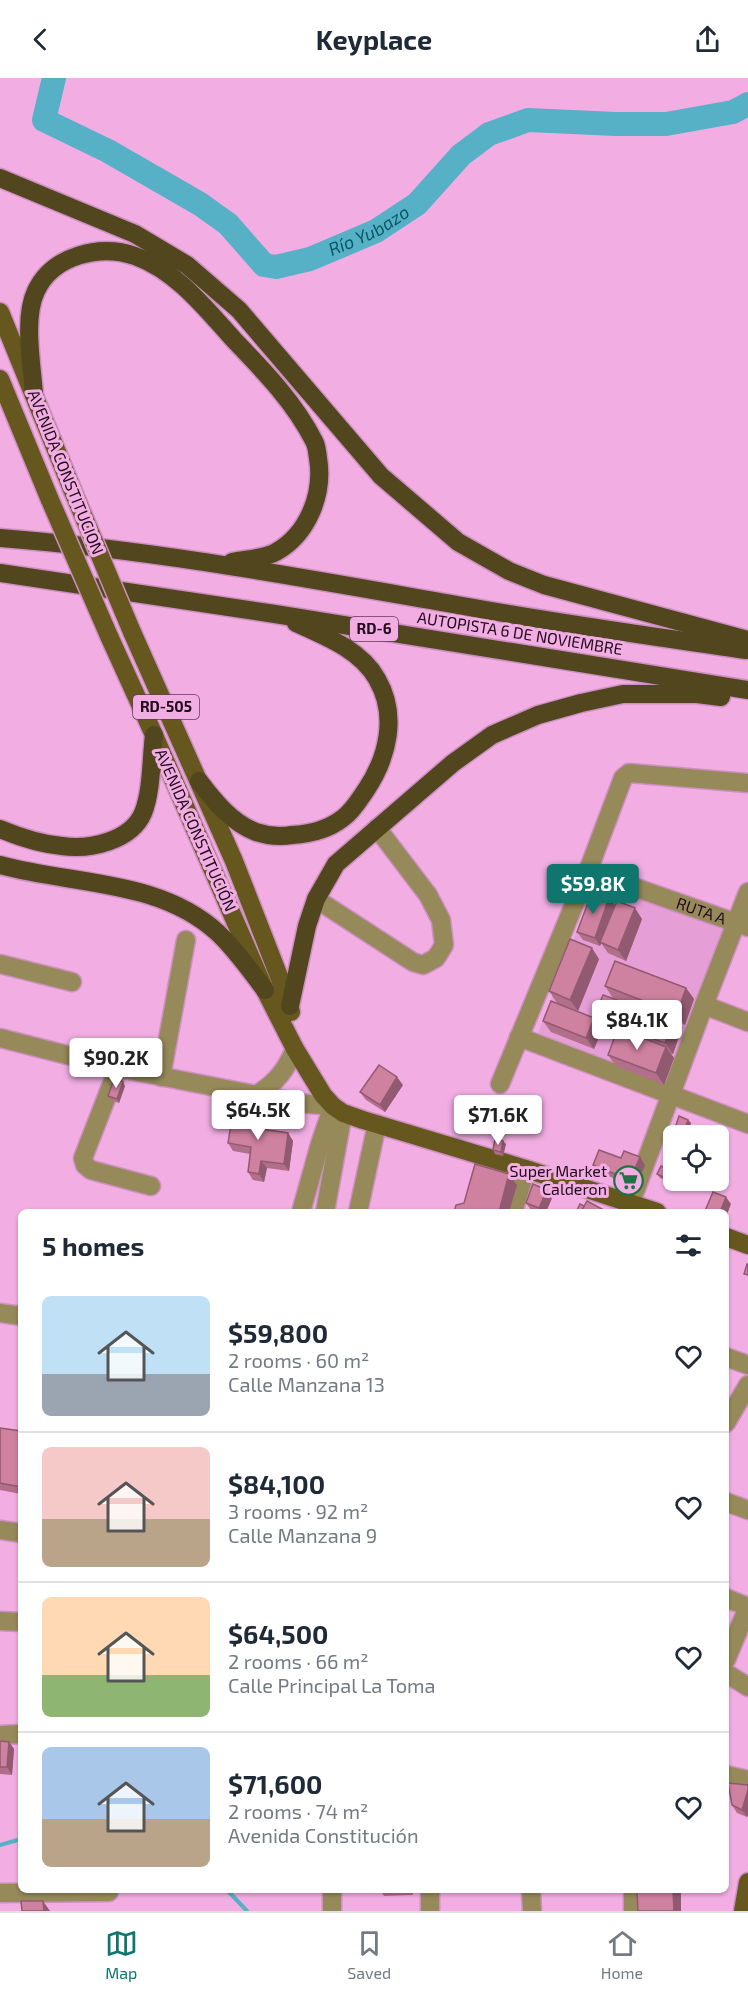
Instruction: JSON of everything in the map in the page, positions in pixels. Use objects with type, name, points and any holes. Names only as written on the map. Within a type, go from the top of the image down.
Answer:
[{"type":"highway","points":[[0,178],[135,234],[187,265],[238,310],[381,476],[459,542],[509,571],[544,585],[748,640]]},
{"type":"highway","points":[[34,394],[30,315],[36,291],[46,276],[63,263],[80,254],[97,250],[113,251],[135,256],[186,287],[291,404],[315,443],[319,465],[314,506],[305,526],[289,544],[273,554],[221,564]]},
{"type":"highway","name":"AUTOPISTA 6 DE NOVIEMBRE","points":[[0,538],[50,542],[221,564],[524,617],[748,650]]},
{"type":"highway","name":"AUTOPISTA 6 DE NOVIEMBRE","points":[[0,573],[275,614],[748,690]]},
{"type":"highway","points":[[199,781],[216,804],[237,821],[256,832],[278,837],[324,829],[343,819],[356,806],[372,782],[382,761],[387,744],[388,723],[386,699],[376,678],[362,659],[346,648],[275,614]]},
{"type":"highway","points":[[290,1006],[307,926],[316,899],[336,864],[453,763],[492,735],[538,715],[623,694],[697,694],[748,700]]},
{"type":"highway","points":[[0,829],[63,847],[85,846],[116,839],[127,832],[142,814],[146,801],[154,735]]},
{"type":"highway","points":[[0,865],[137,892],[173,905],[197,917],[218,932],[265,990]]},
{"type":"main road","name":"AVENIDA CONSTITUCION","points":[[0,312],[132,632]]},
{"type":"main road","name":"AVENIDA CONSTITUCIÓN","points":[[0,378],[50,501],[265,990],[295,1049],[323,1095],[338,1109]]},
{"type":"main road","name":"AVENIDA CONSTITUCIÓN","points":[[132,632],[234,861],[290,1006],[295,1028],[295,1049]]},
{"type":"main road","points":[[338,1109],[377,1124],[649,1209]]},
{"type":"main road","points":[[729,1238],[748,1245]]},
{"type":"main road","points":[[743,1911],[748,1882]]},
{"type":"street","points":[[500,1084],[588,871],[623,778],[629,773],[748,783]]},
{"type":"street","points":[[316,899],[413,962],[423,965],[436,958],[444,945],[441,920],[428,895],[377,828]]},
{"type":"street","name":"RUTA A","points":[[588,871],[742,925]]},
{"type":"street","points":[[631,1202],[704,1005],[742,925],[748,892]]},
{"type":"street","points":[[161,1077],[186,940]]},
{"type":"street","points":[[0,964],[72,982]]},
{"type":"street","points":[[704,1005],[748,1022]]},
{"type":"street","points":[[519,1037],[748,1124]]},
{"type":"street","points":[[0,1038],[118,1068],[338,1109]]},
{"type":"street","points":[[256,1095],[279,1078],[295,1049]]},
{"type":"street","points":[[118,1068],[83,1158],[85,1165],[91,1170],[151,1186]]},
{"type":"street","points":[[302,1209],[320,1144],[338,1109]]},
{"type":"street","points":[[325,1209],[338,1109]]},
{"type":"street","points":[[359,1209],[377,1124]]},
{"type":"street","points":[[514,1209],[526,1169]]},
{"type":"street","points":[[0,1313],[18,1316]]},
{"type":"street","points":[[729,1358],[748,1365]]},
{"type":"street","points":[[729,1418],[748,1385]]},
{"type":"street","points":[[729,1503],[748,1510]]},
{"type":"street","points":[[0,1530],[18,1533]]},
{"type":"street","points":[[729,1599],[748,1607],[729,1653]]},
{"type":"street","points":[[0,1621],[18,1622]]},
{"type":"street","points":[[729,1675],[748,1687]]},
{"type":"street","points":[[0,1735],[18,1734]]},
{"type":"street","points":[[729,1776],[748,1780]]},
{"type":"street","points":[[0,1893],[18,1893]]},
{"type":"street","points":[[332,1893],[332,1911]]},
{"type":"street","points":[[429,1893],[430,1911]]},
{"type":"street","points":[[531,1893],[532,1911]]},
{"type":"street","points":[[633,1893],[633,1911]]},
{"type":"shaded area","points":[[596,881],[729,932],[669,1092],[535,1041]]},
{"type":"building","points":[[592,892],[609,898],[595,938],[577,932]]},
{"type":"building","points":[[617,901],[635,908],[618,950],[600,942]]},
{"type":"building","points":[[570,939],[592,948],[570,1000],[549,991]]},
{"type":"building","points":[[615,961],[686,988],[677,1014],[605,986]]},
{"type":"building","points":[[603,995],[674,1020],[665,1043],[594,1018]]},
{"type":"building","points":[[551,1001],[594,1018],[586,1038],[543,1021]]},
{"type":"building","points":[[618,1028],[666,1047],[656,1073],[608,1055]]},
{"type":"building","points":[[379,1065],[397,1077],[380,1105],[360,1092]]},
{"type":"building","points":[[114,1079],[123,1082],[117,1099],[108,1096]]},
{"type":"building","points":[[233,1112],[256,1116],[254,1128],[288,1133],[284,1164],[261,1161],[259,1174],[248,1172],[251,1147],[228,1143]]},
{"type":"building","points":[[679,1116],[688,1120],[686,1125],[676,1125]]},
{"type":"building","points":[[495,1139],[503,1141],[501,1152],[493,1150]]},
{"type":"building","points":[[599,1150],[621,1158],[624,1151],[640,1157],[630,1180],[593,1165]]},
{"type":"building","points":[[475,1164],[509,1174],[500,1209],[455,1209],[456,1205],[464,1203]]},
{"type":"building","points":[[661,1166],[663,1167],[663,1177],[657,1174]]},
{"type":"building","points":[[533,1184],[547,1190],[539,1208],[526,1203]]},
{"type":"building","points":[[713,1192],[726,1197],[721,1209],[706,1209]]},
{"type":"building","points":[[587,1201],[602,1209],[583,1209]]},
{"type":"building","points":[[748,1265],[748,1275],[744,1274]]},
{"type":"building","points":[[0,1428],[18,1431],[18,1486],[0,1483]]},
{"type":"building","points":[[0,1741],[9,1742],[7,1767],[0,1767]]},
{"type":"building","points":[[729,1783],[748,1785],[742,1810],[732,1805]]},
{"type":"building","points":[[637,1893],[673,1893],[674,1911],[638,1911]]},
{"type":"building","points":[[21,1901],[43,1901],[44,1911],[22,1911]]},
{"type":"waterway","name":"Río Yubazo","points":[[54,78],[44,120],[108,151],[200,204],[228,224],[264,265],[276,267],[310,259],[376,231],[417,204],[461,155],[489,134],[528,120],[666,124],[733,112],[748,104]]},
{"type":"waterway","points":[[0,1845],[18,1840]]},
{"type":"waterway","points":[[230,1893],[247,1911]]},
{"type":"place","name":"Super Market Calderon","points":[[628,1180]]}]
